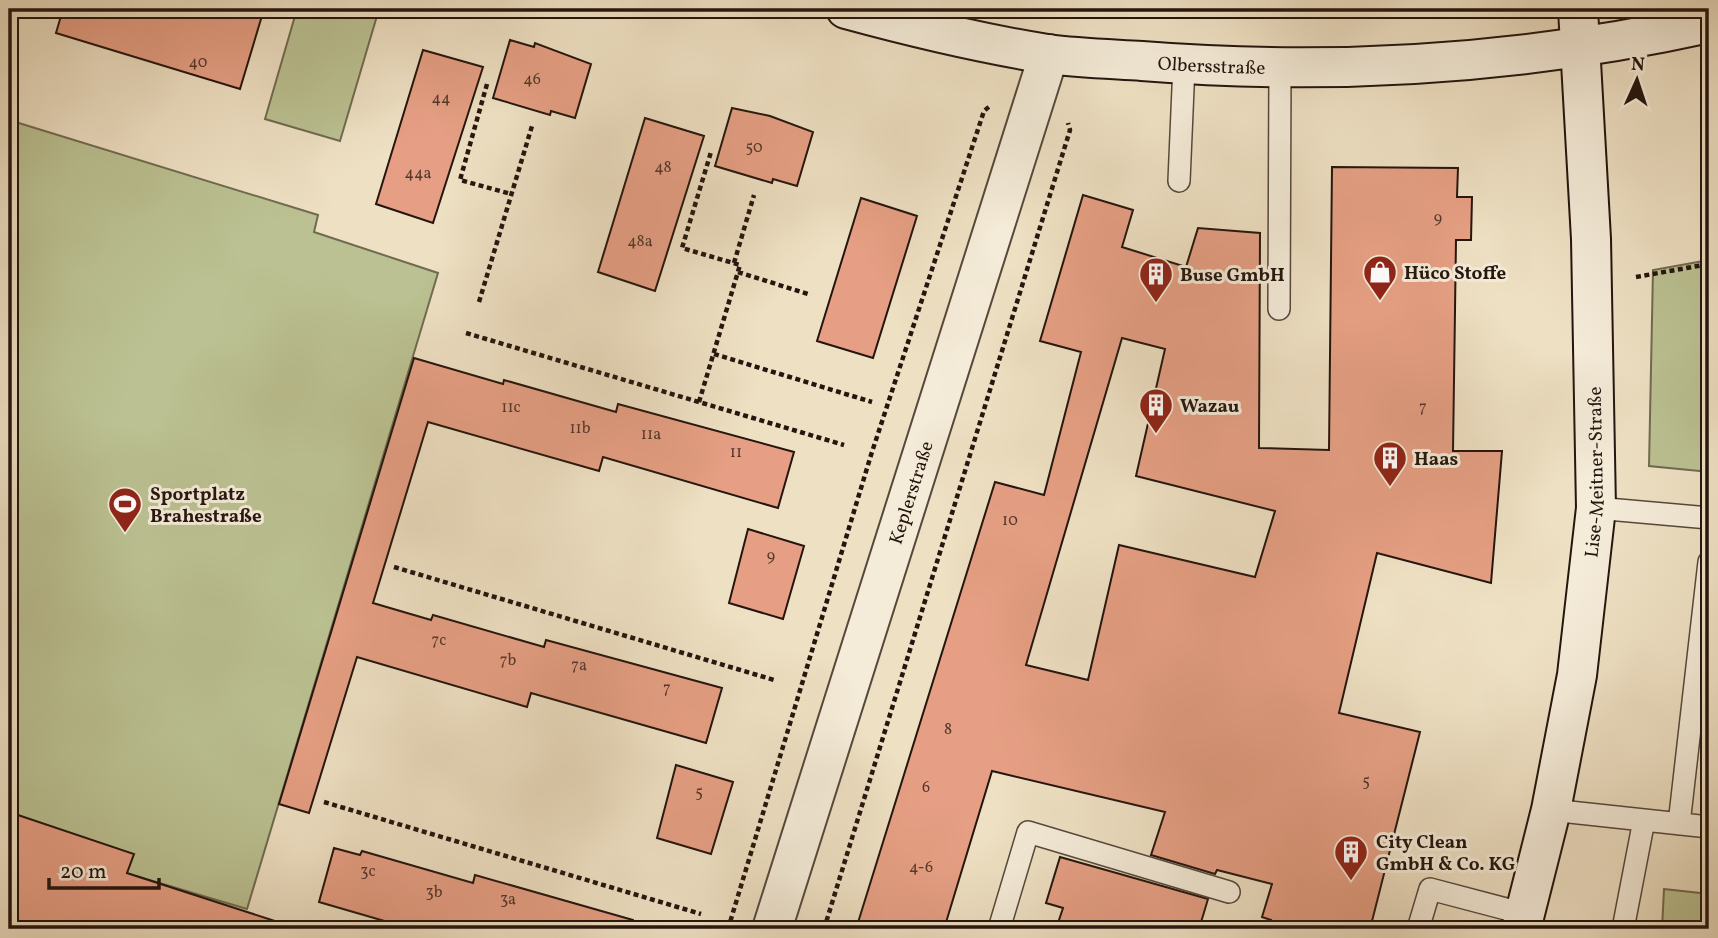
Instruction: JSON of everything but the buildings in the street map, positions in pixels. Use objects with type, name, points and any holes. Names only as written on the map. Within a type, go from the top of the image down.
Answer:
[{"type":"street","name":"Olbersstraße","points":[[846,9],[927,31],[1049,54],[1184,65],[1280,67],[1414,65],[1579,27],[1709,23]]},
{"type":"street","name":"Lise-Meitner-Straße","points":[[1523,922],[1551,810],[1577,675],[1596,508],[1591,239],[1579,27]]},
{"type":"street","name":"Keplerstraße","points":[[772,929],[1049,54]]},
{"type":"lane","points":[[1179,181],[1184,65]]},
{"type":"lane","points":[[1279,309],[1280,67]]},
{"type":"lane","points":[[1596,508],[1709,518]]},
{"type":"lane","points":[[1679,824],[1709,562]]},
{"type":"lane","points":[[1551,810],[1709,827]]},
{"type":"lane","points":[[1623,929],[1644,820]]},
{"type":"lane","points":[[999,929],[1028,832],[1229,892]]},
{"type":"lane","points":[[1418,929],[1430,889],[1523,922]]},
{"type":"path","points":[[487,84],[460,180],[512,194]]},
{"type":"path","points":[[479,302],[532,126]]},
{"type":"path","points":[[727,929],[871,455],[977,134]]},
{"type":"path","points":[[699,402],[740,265],[682,248],[710,152]]},
{"type":"path","points":[[824,929],[1061,160]]},
{"type":"path","points":[[734,263],[754,195]]},
{"type":"path","points":[[1636,277],[1709,264]]},
{"type":"path","points":[[738,272],[811,295]]},
{"type":"path","points":[[466,333],[844,445]]},
{"type":"path","points":[[713,354],[872,402]]},
{"type":"path","points":[[394,567],[774,680]]},
{"type":"path","points":[[324,802],[702,914]]},
{"type":"green space","points":[[297,9],[379,9],[340,141],[265,119]]},
{"type":"green space","points":[[9,120],[318,215],[314,232],[438,273],[247,909],[136,876],[118,929],[9,929]]},
{"type":"green space","points":[[1709,260],[1709,472],[1649,466],[1653,270]]},
{"type":"green space","points":[[1664,889],[1709,894],[1709,929],[1662,929]]},
{"type":"place","name":"Hüco Stoffe","points":[[1380,302]]},
{"type":"place","name":"Buse GmbH","points":[[1156,304]]},
{"type":"place","name":"Wazau","points":[[1156,435]]},
{"type":"place","name":"Haas","points":[[1390,488]]},
{"type":"place","name":"Sportplatz Brahestraße","points":[[125,534]]},
{"type":"place","name":"City Clean GmbH & Co. KG","points":[[1351,882]]}]
